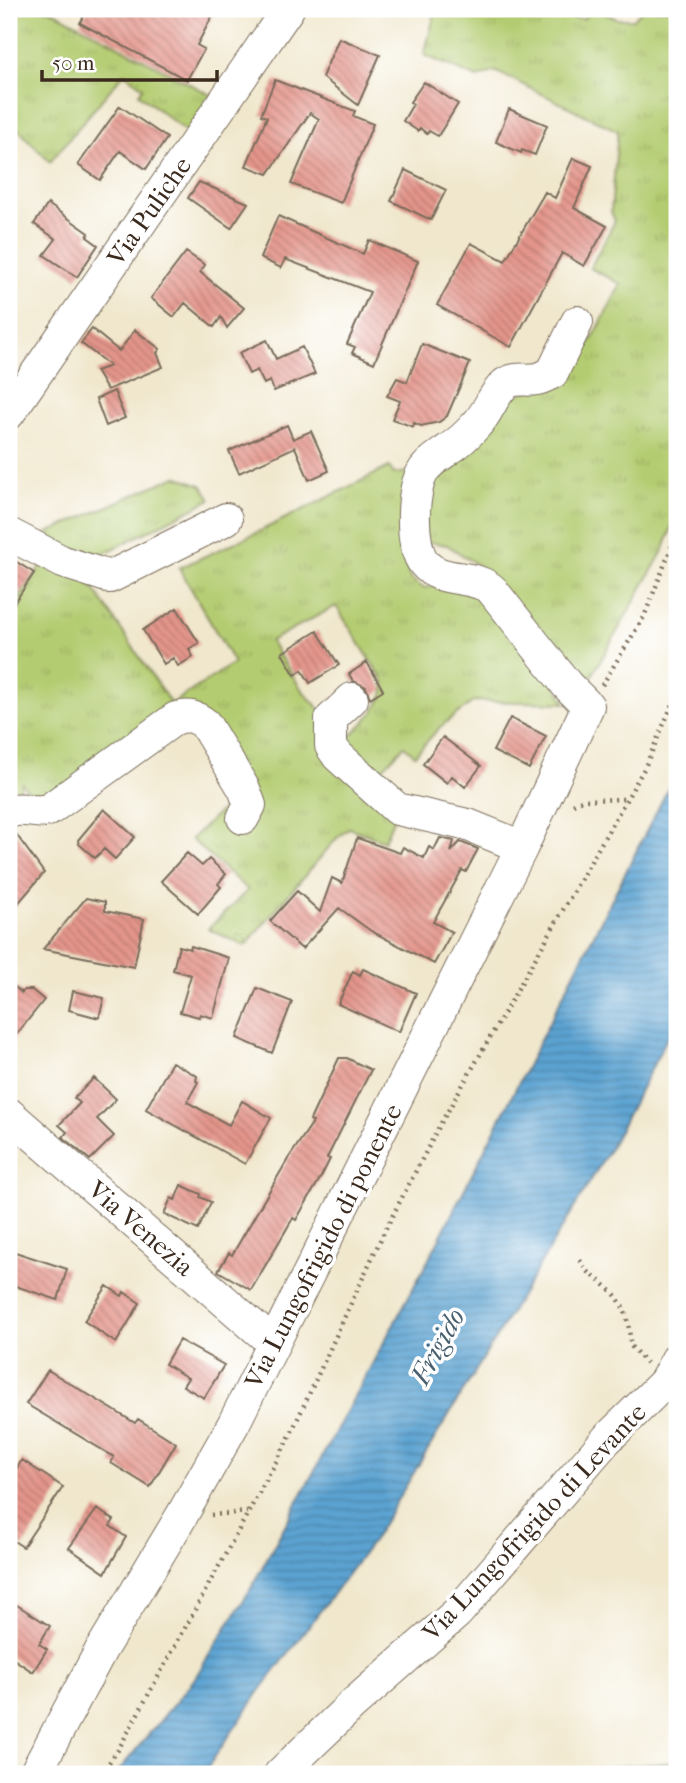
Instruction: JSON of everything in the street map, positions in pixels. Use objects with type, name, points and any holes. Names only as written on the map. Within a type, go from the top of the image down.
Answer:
[{"type":"street","name":"Via Puliche","points":[[9,413],[288,9]]},
{"type":"street","points":[[577,321],[552,373],[537,379],[509,382],[502,386],[480,421],[464,438],[425,469],[420,478],[414,514],[414,539],[418,555],[427,567],[440,574],[484,583],[492,590],[567,685],[589,706]]},
{"type":"street","points":[[9,534],[63,562],[110,577],[226,519]]},
{"type":"street","points":[[352,699],[331,719],[331,746],[338,756],[397,809],[468,825],[522,847]]},
{"type":"street","name":"Via Lungofrigido di ponente","points":[[35,1774],[101,1650],[234,1423],[522,847],[589,706]]},
{"type":"street","points":[[9,812],[18,808],[42,813],[50,809],[176,718],[188,716],[197,717],[205,724],[244,789],[250,806],[243,818]]},
{"type":"street","name":"Via Venezia","points":[[9,1114],[273,1343]]},
{"type":"street","name":"Via Lungofrigido di Levante","points":[[280,1774],[352,1705],[457,1613],[607,1439],[671,1371]]},
{"type":"path","points":[[589,706],[643,617],[677,533]]},
{"type":"path","points":[[101,1774],[124,1738],[286,1442],[384,1233],[441,1123],[645,767],[677,694]]},
{"type":"path","points":[[570,806],[582,800],[627,799]]},
{"type":"path","points":[[580,1260],[586,1273],[609,1288],[623,1306],[630,1334],[629,1345],[671,1371]]},
{"type":"green space","points":[[9,9],[49,9],[213,96],[188,133],[139,94],[143,87],[124,73],[50,162],[9,120]]},
{"type":"green space","points":[[436,9],[563,9],[573,18],[584,19],[588,9],[596,9],[617,19],[633,19],[643,9],[677,9],[677,512],[664,549],[585,688],[485,570],[447,545],[425,542],[425,480],[516,395],[556,380],[593,338],[621,284],[590,268],[615,221],[611,212],[618,131],[495,71],[477,78],[424,55]]},
{"type":"green space","points":[[389,467],[394,474],[410,472],[410,484],[402,514],[403,557],[410,578],[423,588],[466,582],[483,589],[524,636],[566,703],[474,701],[440,727],[415,755],[404,746],[371,780],[339,747],[376,708],[384,690],[384,682],[336,606],[270,641],[302,690],[321,711],[327,752],[395,815],[384,841],[349,828],[336,839],[245,946],[208,929],[248,890],[191,839],[247,786],[201,713],[182,709],[163,715],[39,805],[22,783],[13,805],[9,787],[9,602],[15,606],[44,561],[88,580],[171,704],[234,663],[179,568]]},
{"type":"green space","points":[[176,476],[202,485],[211,499],[87,562],[36,538]]},
{"type":"green space","points":[[677,1762],[677,1774],[588,1774],[591,1769]]},
{"type":"water","name":"Frigido","points":[[677,771],[677,1019],[608,1152],[372,1542],[260,1691],[203,1774],[116,1774],[193,1681],[250,1590],[430,1257]]},
{"type":"building","points":[[88,9],[216,9],[197,45],[204,49],[187,80],[80,23]]},
{"type":"building","points":[[339,38],[380,55],[358,105],[322,77]]},
{"type":"building","points":[[275,80],[355,111],[353,116],[373,124],[341,203],[291,184],[319,119],[310,113],[268,174],[246,166],[267,117],[261,115]]},
{"type":"building","points":[[424,82],[458,104],[438,136],[429,131],[427,134],[420,128],[418,131],[403,121],[413,104],[410,102]]},
{"type":"building","points":[[120,106],[167,138],[146,169],[120,151],[100,180],[78,165]]},
{"type":"building","points":[[509,109],[547,125],[535,155],[522,150],[521,153],[496,142]]},
{"type":"building","points":[[573,158],[592,166],[574,208],[607,226],[584,266],[562,253],[511,347],[437,305],[471,243],[505,261],[545,192],[555,198]]},
{"type":"building","points":[[405,170],[446,190],[431,220],[391,201]]},
{"type":"building","points":[[199,182],[248,203],[231,228],[188,198]]},
{"type":"building","points":[[48,204],[89,233],[87,237],[98,245],[77,277],[44,255],[56,239],[34,224]]},
{"type":"building","points":[[278,216],[363,254],[369,240],[418,261],[374,363],[352,353],[355,347],[347,344],[370,292],[285,259],[281,268],[260,258]]},
{"type":"building","points":[[186,252],[205,265],[200,272],[244,308],[227,328],[221,317],[214,327],[185,303],[174,317],[151,298]]},
{"type":"building","points":[[92,329],[119,351],[135,330],[160,349],[157,353],[163,367],[107,390],[96,371],[110,366],[81,343]]},
{"type":"building","points":[[267,340],[276,359],[302,347],[315,374],[274,391],[270,381],[264,384],[257,370],[249,374],[239,353]]},
{"type":"building","points":[[422,344],[470,363],[447,416],[439,422],[421,426],[414,423],[413,427],[392,419],[400,401],[387,396],[397,378],[407,382]]},
{"type":"building","points":[[114,391],[125,418],[106,426],[96,399]]},
{"type":"building","points":[[287,425],[293,439],[311,431],[329,471],[309,480],[295,447],[239,473],[229,451]]},
{"type":"building","points":[[9,557],[34,573],[9,611]]},
{"type":"building","points":[[177,608],[199,643],[189,649],[193,657],[178,666],[173,658],[164,664],[143,630]]},
{"type":"building","points":[[317,631],[339,665],[310,683],[302,670],[295,675],[282,653]]},
{"type":"building","points":[[367,662],[383,690],[370,698],[366,687],[353,681],[349,674]]},
{"type":"building","points":[[510,718],[546,736],[529,769],[493,751]]},
{"type":"building","points":[[443,737],[481,766],[465,787],[452,776],[447,783],[423,764]]},
{"type":"building","points":[[104,809],[135,837],[115,859],[104,849],[95,858],[78,840]]},
{"type":"building","points":[[9,830],[13,830],[44,873],[9,914]]},
{"type":"building","points":[[357,838],[400,853],[403,847],[424,858],[429,847],[434,850],[440,838],[454,841],[451,852],[460,842],[478,849],[466,872],[462,870],[433,922],[452,932],[434,964],[371,931],[339,908],[302,949],[270,921],[297,891],[320,912],[332,878],[342,883]]},
{"type":"building","points":[[187,853],[202,866],[209,859],[226,874],[218,884],[221,887],[198,914],[161,881]]},
{"type":"building","points":[[86,898],[105,902],[105,911],[144,919],[134,967],[43,949]]},
{"type":"building","points":[[179,946],[190,949],[191,946],[229,958],[213,1018],[180,1012],[191,975],[173,970]]},
{"type":"building","points":[[363,969],[416,993],[399,1032],[338,1004],[353,971],[360,975]]},
{"type":"building","points":[[9,982],[22,993],[24,990],[32,990],[44,1000],[9,1044]]},
{"type":"building","points":[[257,988],[292,1002],[272,1053],[237,1038]]},
{"type":"building","points":[[73,991],[104,998],[99,1018],[69,1010]]},
{"type":"building","points":[[339,1058],[347,1058],[371,1070],[327,1158],[330,1159],[321,1177],[296,1220],[293,1218],[251,1290],[218,1271],[229,1253],[232,1255],[288,1159],[313,1122],[310,1120]]},
{"type":"building","points":[[172,1062],[197,1076],[198,1082],[187,1102],[229,1125],[242,1101],[271,1118],[245,1164],[146,1109]]},
{"type":"building","points":[[94,1078],[116,1099],[97,1119],[114,1136],[90,1160],[63,1137],[67,1132],[59,1125],[80,1103],[74,1098]]},
{"type":"building","points":[[181,1185],[211,1202],[198,1230],[164,1214],[171,1198],[175,1200]]},
{"type":"building","points":[[9,1250],[67,1269],[58,1300],[9,1284]]},
{"type":"building","points":[[107,1286],[122,1296],[124,1292],[140,1303],[116,1343],[84,1321]]},
{"type":"building","points":[[179,1340],[224,1365],[204,1398],[183,1386],[188,1378],[165,1364]]},
{"type":"building","points":[[48,1370],[135,1423],[138,1419],[176,1443],[150,1487],[111,1463],[114,1457],[26,1404]]},
{"type":"building","points":[[22,1460],[63,1487],[23,1547],[9,1538],[9,1480]]},
{"type":"building","points":[[97,1509],[114,1520],[110,1526],[126,1537],[105,1573],[69,1548]]},
{"type":"building","points":[[9,1600],[50,1626],[39,1644],[47,1649],[33,1672],[9,1656]]}]
